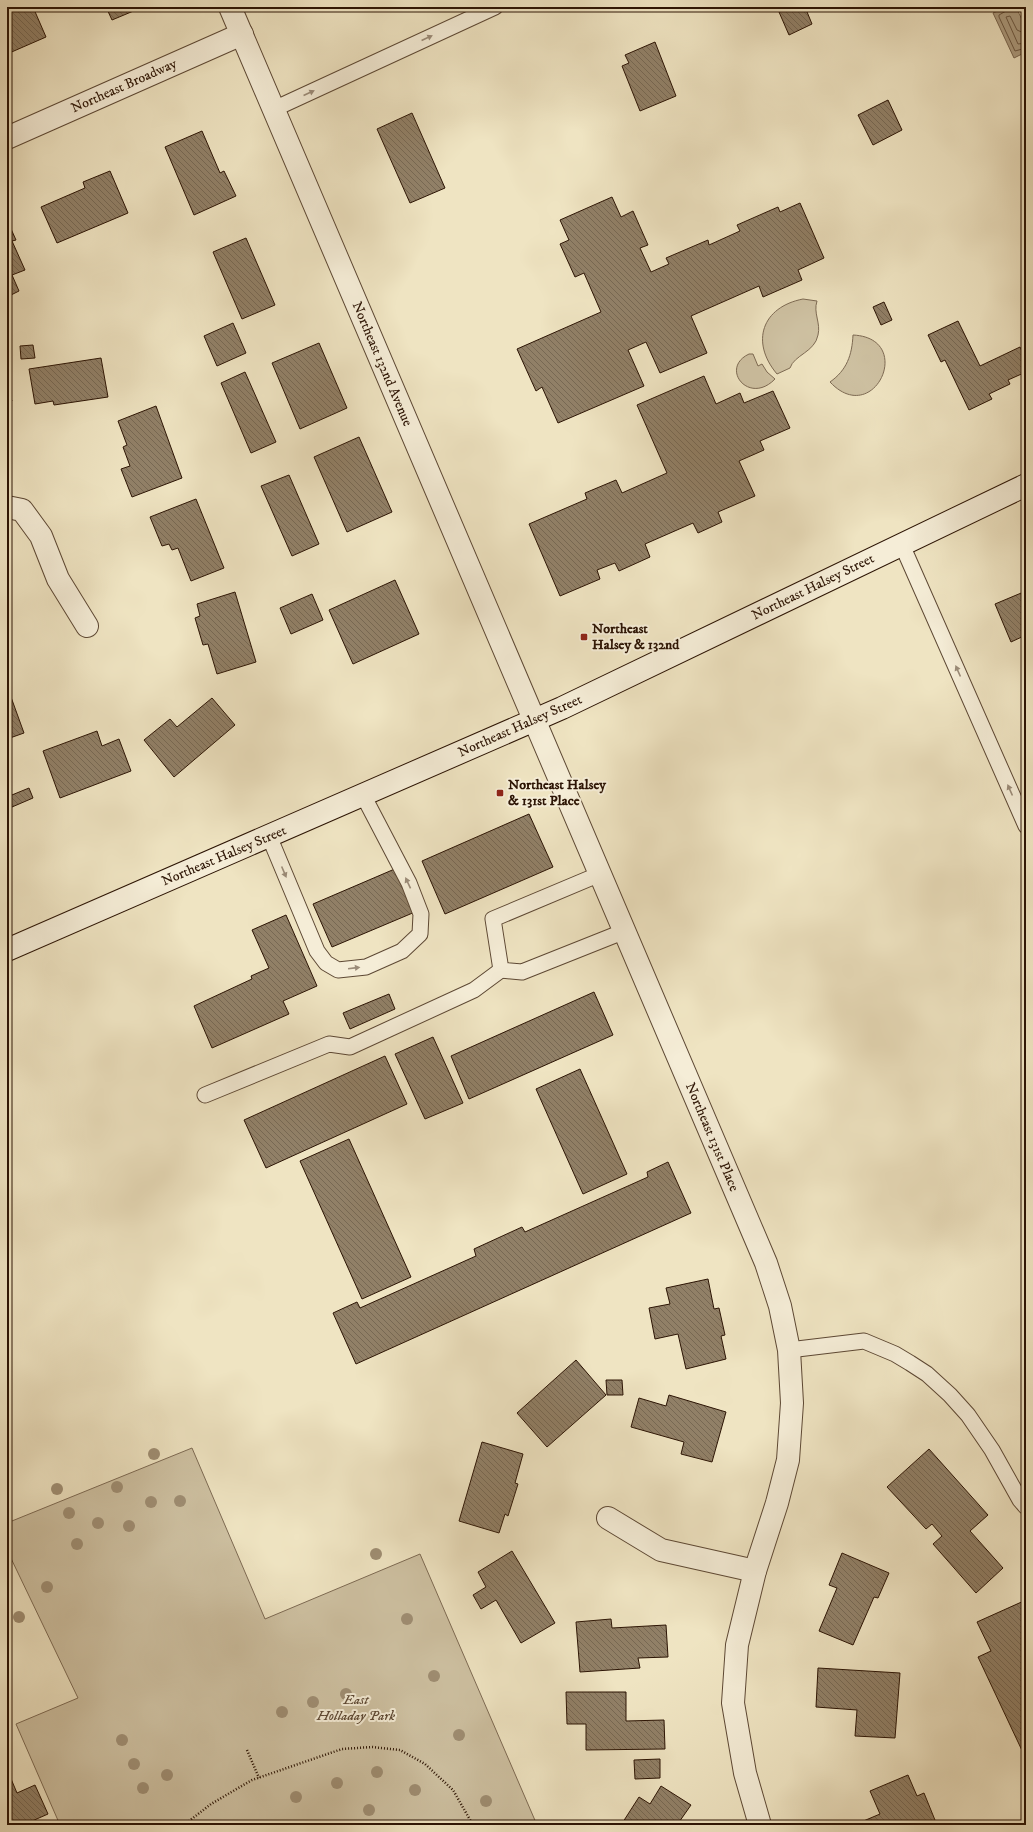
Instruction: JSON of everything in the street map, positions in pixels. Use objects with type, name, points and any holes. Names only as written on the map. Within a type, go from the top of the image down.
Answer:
[{"type":"street","name":"Northeast 132nd Avenue","points":[[230,7],[535,720]]},
{"type":"street","name":"Northeast Broadway","points":[[7,138],[242,34]]},
{"type":"street","name":"Northeast Halsey Street","points":[[7,950],[535,720],[1026,485]]},
{"type":"street","points":[[7,507],[22,510],[41,536],[58,579],[87,626]]},
{"type":"street","name":"Northeast 131st Place","points":[[535,720],[766,1263],[780,1306],[789,1350],[792,1404],[788,1460],[777,1503],[755,1571],[737,1645],[733,1703],[745,1773],[760,1825]]},
{"type":"street","points":[[608,1518],[661,1550],[755,1571]]},
{"type":"lane","points":[[274,109],[495,7]]},
{"type":"lane","points":[[902,545],[1026,826]]},
{"type":"lane","points":[[269,836],[317,951],[326,963],[338,970],[366,967],[402,951],[420,934],[421,914],[409,883],[363,795]]},
{"type":"lane","points":[[501,970],[493,919],[600,874]]},
{"type":"lane","points":[[205,1095],[329,1044],[350,1047],[474,990],[501,970],[522,972],[625,931]]},
{"type":"lane","points":[[789,1350],[864,1341],[896,1354],[927,1374],[950,1395],[968,1415],[992,1450],[1020,1500],[1026,1507]]},
{"type":"path","points":[[184,1825],[211,1804],[259,1778],[342,1749],[372,1747],[400,1750],[425,1764],[453,1790],[474,1825]]},
{"type":"path","points":[[247,1750],[259,1778]]},
{"type":"green space","points":[[803,299],[817,301],[816,310],[819,331],[816,341],[813,346],[792,364],[790,368],[777,374],[769,362],[764,350],[764,328],[770,318],[778,310],[789,303]]},
{"type":"green space","points":[[853,335],[872,340],[882,350],[885,364],[882,377],[873,389],[861,395],[846,394],[830,382],[841,372],[848,362]]},
{"type":"green space","points":[[749,354],[753,354],[758,366],[762,364],[767,372],[775,379],[765,386],[756,388],[747,387],[741,382],[737,375],[737,368],[740,360]]},
{"type":"green space","name":"East Holladay Park","points":[[192,1448],[265,1619],[420,1554],[537,1825],[60,1825],[16,1724],[78,1698],[7,1550],[7,1523]]},
{"type":"water","points":[[1006,7],[1016,7],[1026,28],[1026,52],[1014,58],[993,13]]},
{"type":"building","points":[[22,7],[33,7],[46,37],[7,54],[7,14]]},
{"type":"building","points":[[106,7],[143,7],[112,20]]},
{"type":"building","points":[[790,7],[805,7],[812,24],[789,35],[779,12]]},
{"type":"building","points":[[655,42],[676,96],[640,111],[622,66],[629,63],[625,55]]},
{"type":"building","points":[[888,100],[902,130],[873,145],[858,115]]},
{"type":"building","points":[[412,113],[445,188],[410,203],[377,129]]},
{"type":"building","points":[[202,131],[220,173],[224,171],[236,196],[194,215],[165,147]]},
{"type":"building","points":[[110,171],[128,213],[57,243],[41,207],[85,188],[83,182]]},
{"type":"building","points":[[612,197],[621,217],[633,211],[648,245],[640,248],[651,272],[669,264],[666,258],[708,240],[709,245],[740,231],[737,225],[778,207],[780,212],[800,203],[824,258],[798,270],[802,280],[763,297],[759,286],[691,316],[707,353],[660,373],[646,342],[628,350],[644,386],[558,423],[542,387],[536,391],[517,349],[601,312],[584,273],[575,277],[560,244],[569,240],[560,220]]},
{"type":"building","points":[[7,220],[16,240],[12,241],[25,270],[12,275],[19,291],[7,297]]},
{"type":"building","points":[[246,238],[275,305],[242,319],[213,252]]},
{"type":"building","points":[[884,302],[892,320],[881,325],[873,307]]},
{"type":"building","points":[[958,321],[980,366],[1020,347],[1026,360],[1026,372],[1008,380],[1010,384],[989,394],[992,399],[969,410],[945,360],[941,362],[928,335]]},
{"type":"building","points":[[233,323],[246,353],[217,366],[204,336]]},
{"type":"building","points":[[319,343],[347,408],[300,429],[272,363]]},
{"type":"building","points":[[33,345],[35,358],[21,359],[20,346]]},
{"type":"building","points":[[101,358],[108,397],[54,405],[53,401],[35,404],[29,369]]},
{"type":"building","points":[[245,372],[276,442],[251,453],[221,383]]},
{"type":"building","points":[[704,376],[716,404],[740,393],[744,403],[773,391],[790,428],[760,441],[764,450],[739,461],[755,496],[718,512],[722,522],[698,533],[693,523],[645,544],[650,557],[619,571],[615,563],[597,570],[600,579],[560,596],[529,524],[587,499],[585,493],[616,480],[622,493],[667,473],[637,405]]},
{"type":"building","points":[[7,389],[12,401],[7,403]]},
{"type":"building","points":[[156,406],[182,478],[132,497],[121,469],[130,466],[123,447],[127,445],[118,421]]},
{"type":"building","points":[[359,437],[392,512],[347,532],[314,457]]},
{"type":"building","points":[[289,475],[319,544],[292,556],[261,486]]},
{"type":"building","points":[[196,499],[224,568],[191,581],[178,548],[172,550],[169,544],[162,546],[150,517]]},
{"type":"building","points":[[395,580],[419,634],[353,664],[329,610]]},
{"type":"building","points":[[1026,591],[1026,635],[1011,642],[995,604]]},
{"type":"building","points":[[235,592],[256,662],[217,674],[208,644],[203,645],[195,618],[200,616],[197,604]]},
{"type":"building","points":[[312,594],[323,620],[291,634],[280,608]]},
{"type":"building","points":[[7,686],[24,733],[7,739]]},
{"type":"building","points":[[212,698],[235,725],[174,777],[144,740],[170,719],[177,727]]},
{"type":"building","points":[[97,731],[102,746],[119,739],[131,771],[60,798],[43,751]]},
{"type":"building","points":[[29,788],[33,798],[12,807],[7,797]]},
{"type":"building","points":[[529,814],[553,867],[445,914],[422,861]]},
{"type":"building","points":[[397,868],[415,912],[332,947],[313,904]]},
{"type":"building","points":[[286,915],[317,986],[283,1001],[289,1014],[212,1048],[194,1006],[252,979],[251,976],[269,968],[252,930]]},
{"type":"building","points":[[594,992],[613,1035],[469,1099],[451,1056]]},
{"type":"building","points":[[389,994],[395,1009],[350,1029],[343,1013]]},
{"type":"building","points":[[433,1037],[463,1103],[425,1119],[395,1054]]},
{"type":"building","points":[[385,1056],[407,1104],[266,1168],[244,1120]]},
{"type":"building","points":[[580,1069],[627,1174],[583,1194],[536,1089]]},
{"type":"building","points":[[349,1139],[411,1277],[362,1299],[300,1161]]},
{"type":"building","points":[[668,1162],[691,1213],[356,1364],[333,1313],[357,1302],[360,1308],[476,1256],[474,1249],[522,1227],[525,1232],[648,1177],[647,1172]]},
{"type":"building","points":[[708,1279],[714,1309],[719,1308],[725,1335],[721,1336],[726,1359],[686,1369],[678,1334],[655,1339],[649,1308],[670,1304],[666,1288]]},
{"type":"building","points":[[576,1360],[606,1395],[547,1447],[517,1413]]},
{"type":"building","points":[[606,1380],[622,1380],[623,1395],[607,1395]]},
{"type":"building","points":[[669,1395],[726,1412],[712,1462],[681,1454],[684,1442],[631,1427],[639,1398],[666,1406]]},
{"type":"building","points":[[482,1442],[523,1454],[515,1483],[518,1484],[508,1516],[505,1514],[499,1533],[459,1521]]},
{"type":"building","points":[[929,1449],[988,1515],[970,1531],[1003,1568],[976,1593],[933,1544],[942,1536],[932,1524],[926,1529],[887,1487]]},
{"type":"building","points":[[512,1551],[555,1623],[521,1643],[496,1600],[481,1609],[473,1595],[486,1587],[478,1572]]},
{"type":"building","points":[[842,1553],[889,1573],[878,1598],[874,1597],[853,1645],[819,1631],[837,1588],[829,1585]]},
{"type":"building","points":[[1026,1600],[1026,1759],[978,1657],[991,1651],[977,1622]]},
{"type":"building","points":[[611,1619],[612,1628],[666,1625],[668,1657],[638,1658],[640,1668],[580,1672],[576,1622]]},
{"type":"building","points":[[818,1668],[900,1673],[895,1738],[855,1736],[857,1710],[816,1707]]},
{"type":"building","points":[[566,1692],[626,1692],[626,1721],[664,1720],[665,1749],[586,1750],[586,1724],[567,1724]]},
{"type":"building","points":[[660,1759],[660,1778],[635,1779],[634,1760]]},
{"type":"building","points":[[9,1774],[17,1793],[35,1785],[48,1814],[23,1825],[12,1825],[7,1815],[7,1775]]},
{"type":"building","points":[[908,1775],[917,1796],[924,1793],[937,1825],[854,1825],[880,1814],[870,1791]]},
{"type":"building","points":[[661,1786],[691,1805],[677,1825],[621,1825],[639,1797],[650,1804]]},
{"type":"place","name":"Northeast Halsey & 132nd","points":[[584,637]]},
{"type":"place","name":"Northeast Halsey & 131st Place","points":[[500,793]]}]
